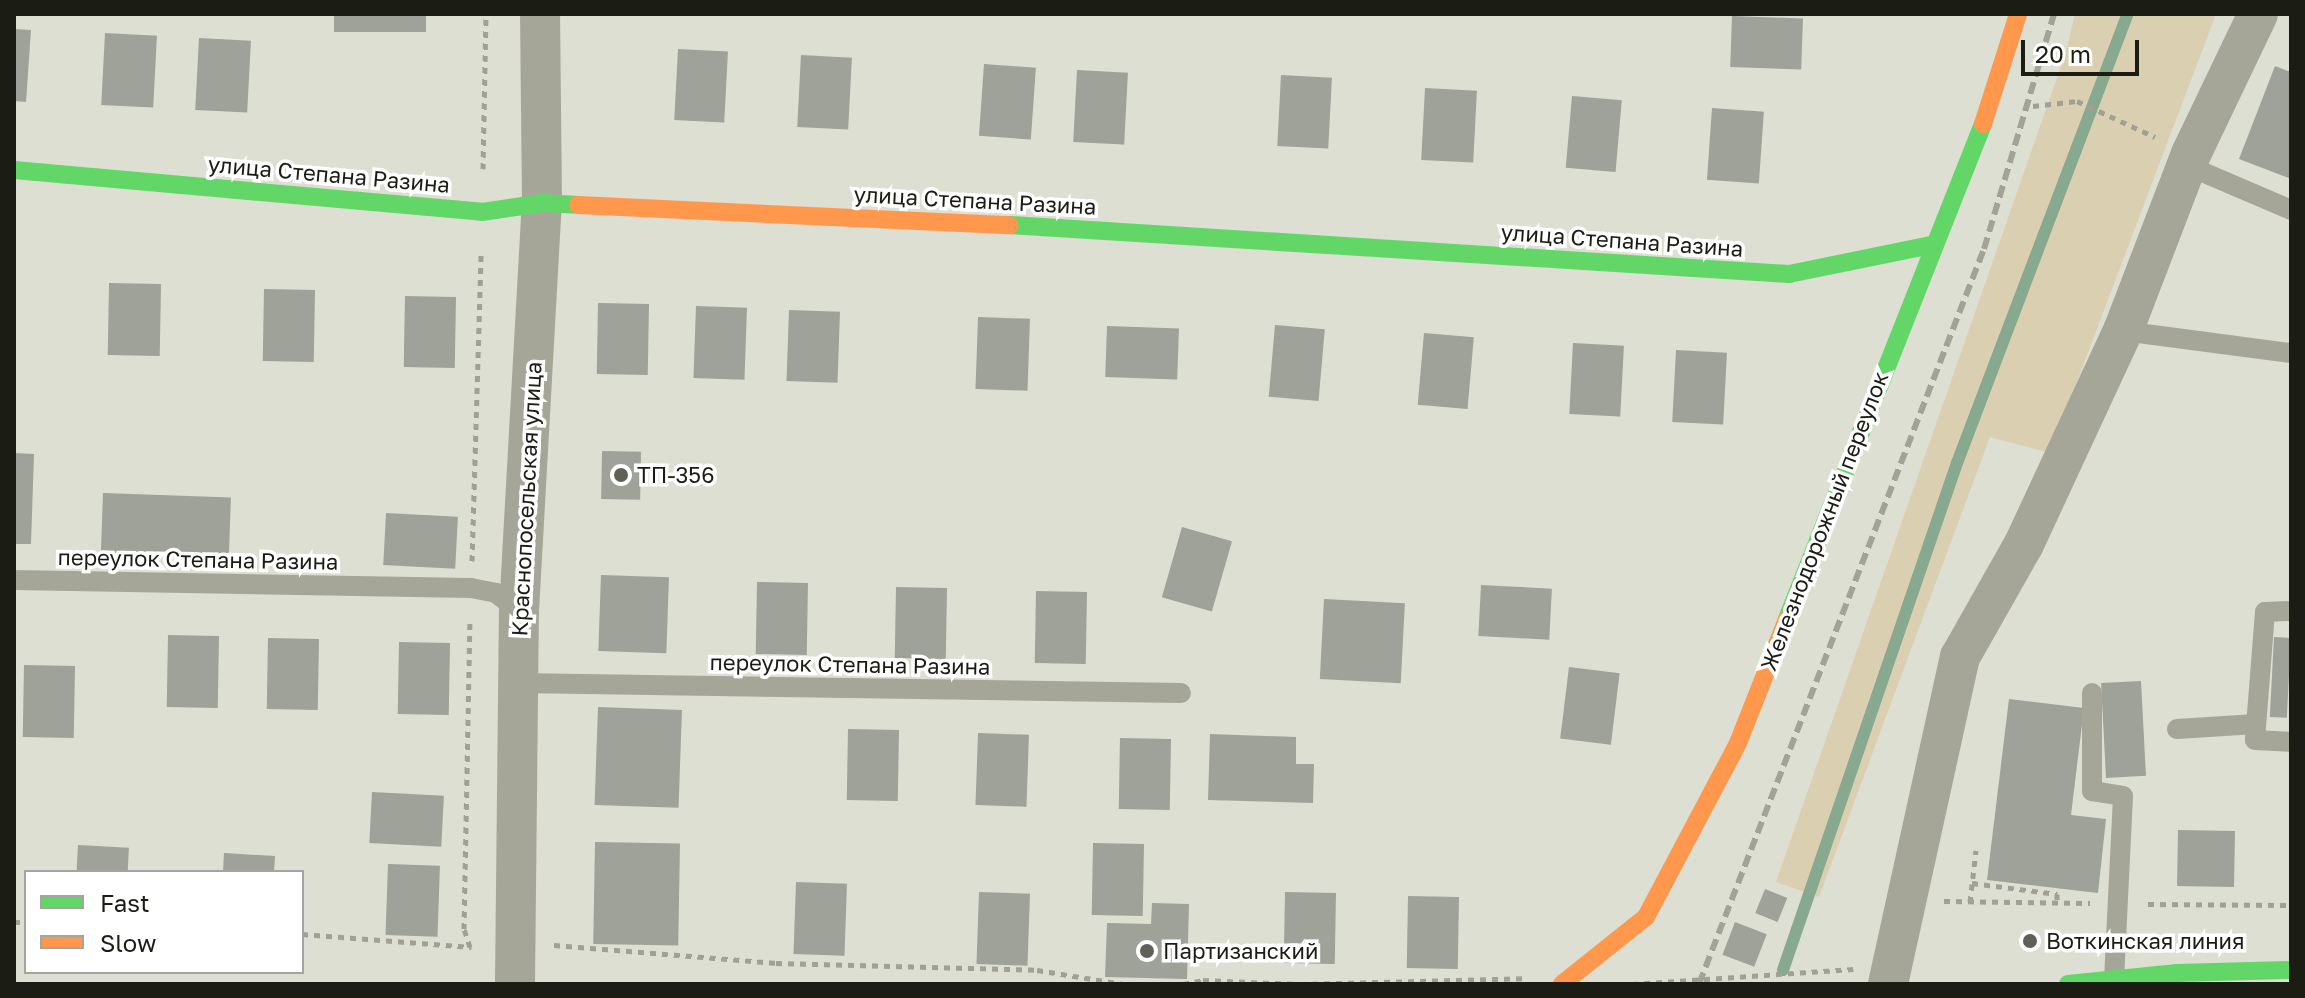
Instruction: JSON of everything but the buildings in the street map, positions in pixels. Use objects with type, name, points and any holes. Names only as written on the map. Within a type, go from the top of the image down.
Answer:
[{"type":"street","name":"Краснопосельская улица","points":[[515,965],[519,611],[542,203],[540,14]]},
{"type":"street","name":"Железнодорожный переулок","points":[[1562,984],[1646,917],[1738,743],[1932,245],[1986,118],[2018,14]]},
{"type":"street","points":[[1890,975],[1960,657],[2024,544],[2123,331],[2188,160],[2258,14]]},
{"type":"street","name":"улица Степана Разина","points":[[14,170],[482,212],[542,203],[983,223],[1789,274],[1932,245]]},
{"type":"street","points":[[2068,984],[2291,970]]},
{"type":"lane","points":[[2188,160],[2291,210]]},
{"type":"lane","points":[[2123,331],[2291,353]]},
{"type":"lane","name":"переулок Степана Разина","points":[[14,580],[471,588],[496,593],[519,611]]},
{"type":"lane","points":[[2291,611],[2265,612],[2255,740],[2291,742]]},
{"type":"lane","name":"переулок Степана Разина","points":[[518,683],[1181,693]]},
{"type":"lane","points":[[2092,693],[2092,791],[2123,796],[2114,979]]},
{"type":"lane","points":[[2177,729],[2256,724]]},
{"type":"path","points":[[470,947],[464,929],[486,14]]},
{"type":"path","points":[[2077,101],[2188,160]]},
{"type":"path","points":[[1970,902],[1976,850]]},
{"type":"path","points":[[1972,883],[2057,894],[2057,903]]},
{"type":"path","points":[[1935,912],[1944,901],[2291,905]]},
{"type":"path","points":[[304,934],[470,947],[515,965],[568,944],[776,963],[1037,970],[1123,984]]},
{"type":"path","points":[[1628,984],[1890,975]]},
{"type":"path","points":[[1183,984],[1203,980],[1300,984],[1532,978]]},
{"type":"shaded area","points":[[2075,14],[2216,14],[2050,453],[1990,437],[1819,897],[1776,882],[2066,52]]},
{"type":"waterway","points":[[1783,970],[1957,463],[2128,14]]},
{"type":"railway","points":[[1699,984],[1984,249],[2054,14]]},
{"type":"traffic: fast","points":[[1787,619],[1983,124]]},
{"type":"traffic: fast","points":[[14,170],[482,212],[542,203],[578,205]]},
{"type":"traffic: fast","points":[[1010,225],[1789,274],[1932,245]]},
{"type":"traffic: fast","points":[[2068,984],[2177,973],[2291,970]]},
{"type":"traffic: slow","points":[[1983,124],[2018,14]]},
{"type":"traffic: slow","points":[[578,205],[1010,225]]},
{"type":"traffic: slow","points":[[1562,984],[1646,917],[1738,743],[1787,619]]},
{"type":"place","name":"ТП-356","points":[[621,475]]},
{"type":"place","name":"Воткинская линия","points":[[2030,941]]},
{"type":"place","name":"Партизанский","points":[[1147,951]]}]
